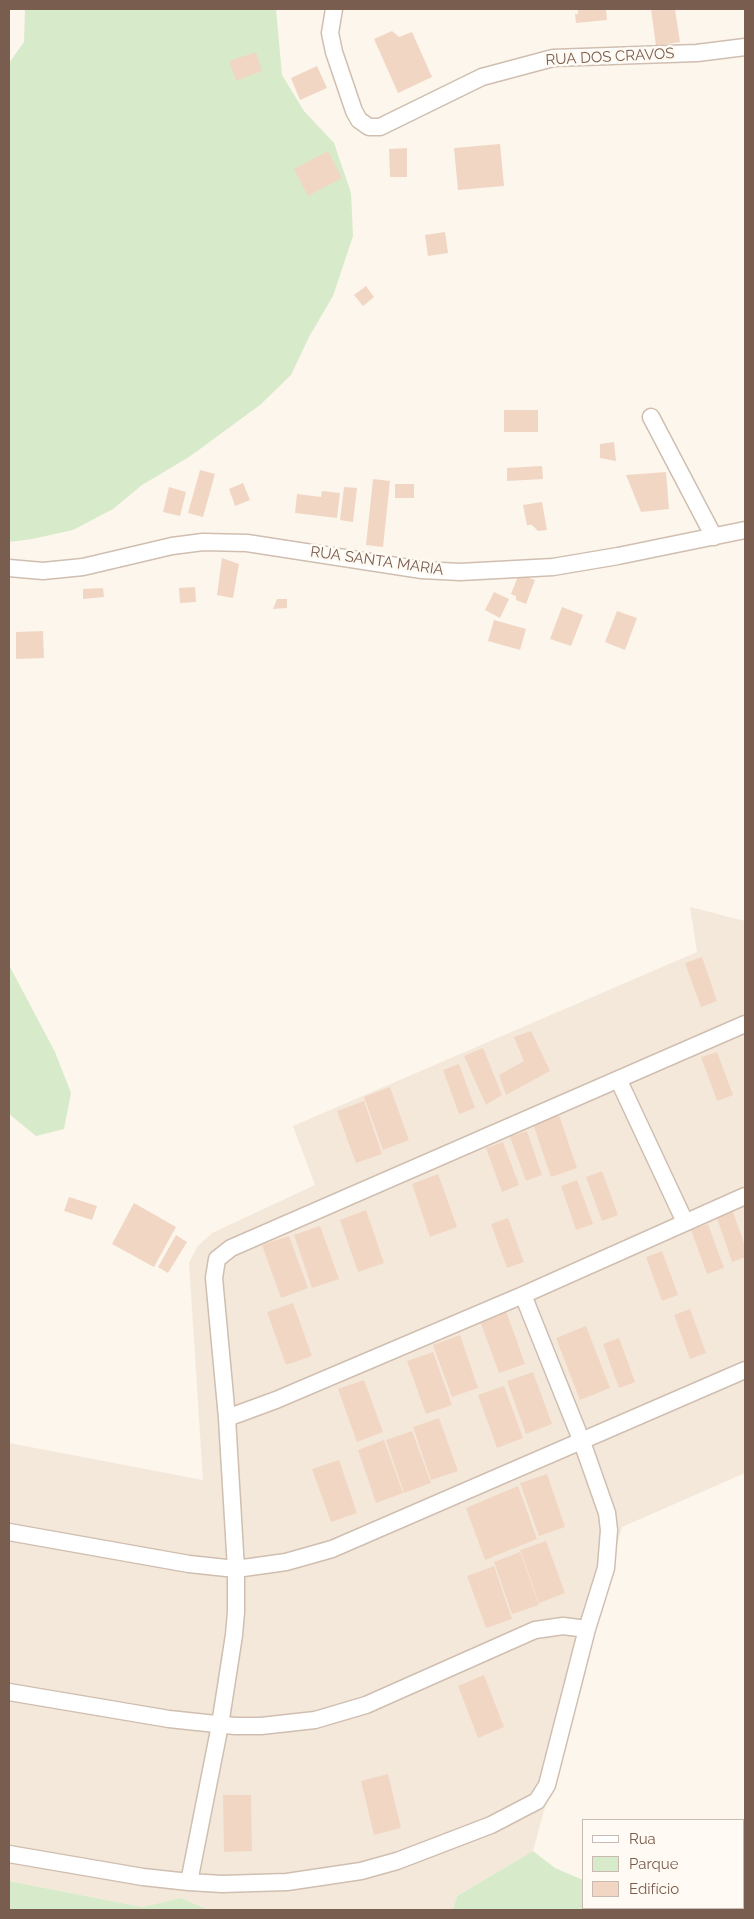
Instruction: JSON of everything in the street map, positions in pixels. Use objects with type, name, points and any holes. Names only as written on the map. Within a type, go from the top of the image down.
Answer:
[{"type":"street","name":"RUA DOS CRAVOS","points":[[334,9],[330,33],[334,52],[354,111],[359,120],[369,127],[380,127],[482,77],[553,58],[697,53],[745,47]]},
{"type":"street","points":[[651,417],[714,537]]},
{"type":"street","name":"RUA SANTA MARIA","points":[[9,568],[42,571],[83,567],[172,546],[203,542],[247,543],[422,570],[460,572],[553,567],[745,530]]},
{"type":"street","points":[[189,1882],[220,1725],[234,1635],[236,1569],[227,1418],[214,1265],[222,1254],[745,1024]]},
{"type":"street","points":[[618,1081],[685,1222]]},
{"type":"street","points":[[227,1418],[276,1400],[523,1295],[745,1196]]},
{"type":"street","points":[[9,1854],[143,1877],[189,1882],[222,1884],[287,1882],[362,1870],[429,1850],[491,1825],[537,1801],[547,1785],[587,1629],[606,1568],[610,1530],[607,1513],[582,1442],[523,1295]]},
{"type":"street","points":[[9,1532],[189,1564],[236,1569],[286,1562],[332,1548],[582,1442],[745,1370]]},
{"type":"street","points":[[9,1692],[169,1719],[220,1725],[261,1726],[315,1720],[391,1695],[535,1630],[563,1626],[587,1629]]},
{"type":"shaded area","points":[[690,907],[745,921],[745,1473],[622,1527],[533,1851],[457,1896],[453,1910],[209,1910],[181,1898],[142,1907],[9,1881],[9,1443],[203,1480],[189,1263],[197,1247],[212,1233],[315,1185],[293,1126],[697,952]]},
{"type":"green space","points":[[25,9],[276,9],[282,75],[304,111],[334,143],[351,193],[353,236],[333,296],[309,337],[291,375],[260,405],[189,457],[142,485],[113,509],[73,530],[9,542],[9,63],[24,42]]},
{"type":"green space","points":[[9,965],[55,1052],[71,1093],[64,1129],[36,1136],[9,1114]]},
{"type":"green space","points":[[533,1851],[555,1868],[582,1880],[582,1909],[744,1909],[745,1872],[745,1910],[453,1910],[457,1896]]},
{"type":"green space","points":[[9,1881],[142,1907],[181,1898],[209,1910],[9,1910]]},
{"type":"building","points":[[578,9],[606,9],[607,20],[576,23],[575,14],[578,14]]},
{"type":"building","points":[[651,9],[675,9],[680,42],[656,46]]},
{"type":"building","points":[[392,31],[399,37],[412,32],[432,77],[398,93],[374,39]]},
{"type":"building","points":[[256,52],[262,71],[236,81],[229,61]]},
{"type":"building","points":[[317,66],[327,88],[300,100],[291,78]]},
{"type":"building","points":[[500,144],[504,186],[458,190],[454,148]]},
{"type":"building","points":[[407,148],[407,177],[390,177],[389,149]]},
{"type":"building","points":[[328,151],[342,178],[308,196],[294,169]]},
{"type":"building","points":[[445,232],[448,253],[428,256],[425,235]]},
{"type":"building","points":[[366,286],[374,297],[363,306],[354,295]]},
{"type":"building","points":[[504,410],[538,410],[538,432],[504,432]]},
{"type":"building","points":[[614,442],[616,461],[600,458],[600,444]]},
{"type":"building","points":[[542,466],[543,479],[507,481],[507,468]]},
{"type":"building","points":[[200,470],[215,474],[203,517],[188,513]]},
{"type":"building","points":[[666,472],[669,509],[641,512],[626,475]]},
{"type":"building","points":[[373,479],[390,481],[383,547],[366,545]]},
{"type":"building","points":[[243,483],[250,500],[235,506],[229,489]]},
{"type":"building","points":[[395,484],[414,484],[414,498],[395,498]]},
{"type":"building","points":[[169,487],[186,492],[180,516],[163,512]]},
{"type":"building","points":[[344,487],[357,488],[353,522],[340,520]]},
{"type":"building","points":[[322,491],[340,493],[337,518],[295,513],[297,494],[321,497]]},
{"type":"building","points":[[542,502],[547,530],[538,531],[532,525],[527,525],[523,505]]},
{"type":"building","points":[[222,558],[239,564],[233,598],[217,595]]},
{"type":"building","points":[[519,574],[535,580],[526,604],[516,600],[516,596],[511,594]]},
{"type":"building","points":[[195,587],[196,602],[180,603],[179,588]]},
{"type":"building","points":[[103,588],[104,597],[83,599],[83,589]]},
{"type":"building","points":[[494,592],[509,599],[500,618],[485,610]]},
{"type":"building","points":[[277,599],[287,599],[287,608],[273,609]]},
{"type":"building","points":[[562,607],[583,615],[571,646],[550,639]]},
{"type":"building","points":[[617,611],[637,618],[625,650],[605,642]]},
{"type":"building","points":[[494,620],[526,629],[520,650],[488,641]]},
{"type":"building","points":[[43,631],[44,658],[16,659],[16,632]]},
{"type":"building","points":[[702,957],[717,1001],[701,1007],[685,963]]},
{"type":"building","points":[[531,1031],[550,1071],[506,1095],[499,1075],[524,1061],[514,1037]]},
{"type":"building","points":[[483,1048],[502,1095],[486,1105],[464,1056]]},
{"type":"building","points":[[717,1052],[733,1095],[717,1101],[701,1057]]},
{"type":"building","points":[[459,1064],[475,1108],[459,1114],[443,1070]]},
{"type":"building","points":[[390,1087],[409,1140],[383,1150],[364,1097]]},
{"type":"building","points":[[364,1101],[382,1154],[356,1163],[337,1111]]},
{"type":"building","points":[[559,1115],[577,1168],[551,1177],[533,1124]]},
{"type":"building","points":[[527,1131],[542,1175],[526,1181],[510,1137]]},
{"type":"building","points":[[503,1142],[519,1185],[502,1192],[486,1148]]},
{"type":"building","points":[[602,1171],[618,1215],[602,1221],[586,1177]]},
{"type":"building","points":[[438,1174],[457,1227],[430,1237],[412,1184]]},
{"type":"building","points":[[577,1180],[593,1224],[576,1230],[561,1186]]},
{"type":"building","points":[[69,1197],[97,1206],[92,1220],[64,1211]]},
{"type":"building","points":[[134,1203],[176,1227],[154,1267],[112,1244]]},
{"type":"building","points":[[366,1210],[384,1263],[358,1272],[340,1220]]},
{"type":"building","points":[[733,1212],[745,1246],[745,1257],[732,1262],[717,1218]]},
{"type":"building","points":[[508,1218],[524,1262],[507,1268],[491,1224]]},
{"type":"building","points":[[708,1224],[724,1268],[707,1274],[691,1230]]},
{"type":"building","points":[[320,1226],[339,1279],[312,1288],[294,1235]]},
{"type":"building","points":[[176,1235],[187,1242],[168,1273],[158,1267]]},
{"type":"building","points":[[289,1236],[308,1288],[281,1298],[262,1245]]},
{"type":"building","points":[[662,1251],[678,1295],[662,1301],[646,1257]]},
{"type":"building","points":[[293,1303],[312,1356],[286,1365],[267,1312]]},
{"type":"building","points":[[690,1309],[706,1353],[690,1359],[674,1315]]},
{"type":"building","points":[[506,1311],[525,1364],[499,1373],[480,1321]]},
{"type":"building","points":[[586,1326],[610,1388],[580,1400],[556,1338]]},
{"type":"building","points":[[460,1335],[478,1388],[452,1397],[433,1345]]},
{"type":"building","points":[[619,1338],[635,1382],[619,1388],[603,1344]]},
{"type":"building","points":[[433,1352],[452,1405],[426,1414],[407,1361]]},
{"type":"building","points":[[533,1372],[552,1424],[526,1434],[507,1381]]},
{"type":"building","points":[[364,1380],[383,1432],[357,1442],[338,1389]]},
{"type":"building","points":[[504,1386],[523,1438],[497,1448],[478,1395]]},
{"type":"building","points":[[439,1418],[458,1471],[431,1480],[413,1427]]},
{"type":"building","points":[[412,1431],[431,1483],[404,1493],[386,1440]]},
{"type":"building","points":[[384,1440],[403,1493],[376,1503],[358,1450]]},
{"type":"building","points":[[339,1460],[357,1513],[331,1522],[312,1469]]},
{"type":"building","points":[[547,1474],[565,1527],[539,1536],[520,1483]]},
{"type":"building","points":[[518,1486],[537,1539],[485,1560],[466,1508]]},
{"type":"building","points":[[546,1541],[565,1593],[539,1603],[520,1550]]},
{"type":"building","points":[[520,1552],[539,1605],[512,1614],[494,1562]]},
{"type":"building","points":[[494,1566],[512,1619],[486,1628],[467,1576]]},
{"type":"building","points":[[484,1675],[504,1727],[478,1738],[458,1686]]},
{"type":"building","points":[[388,1774],[401,1828],[374,1835],[361,1781]]},
{"type":"building","points":[[223,1795],[251,1795],[252,1851],[224,1852]]}]
